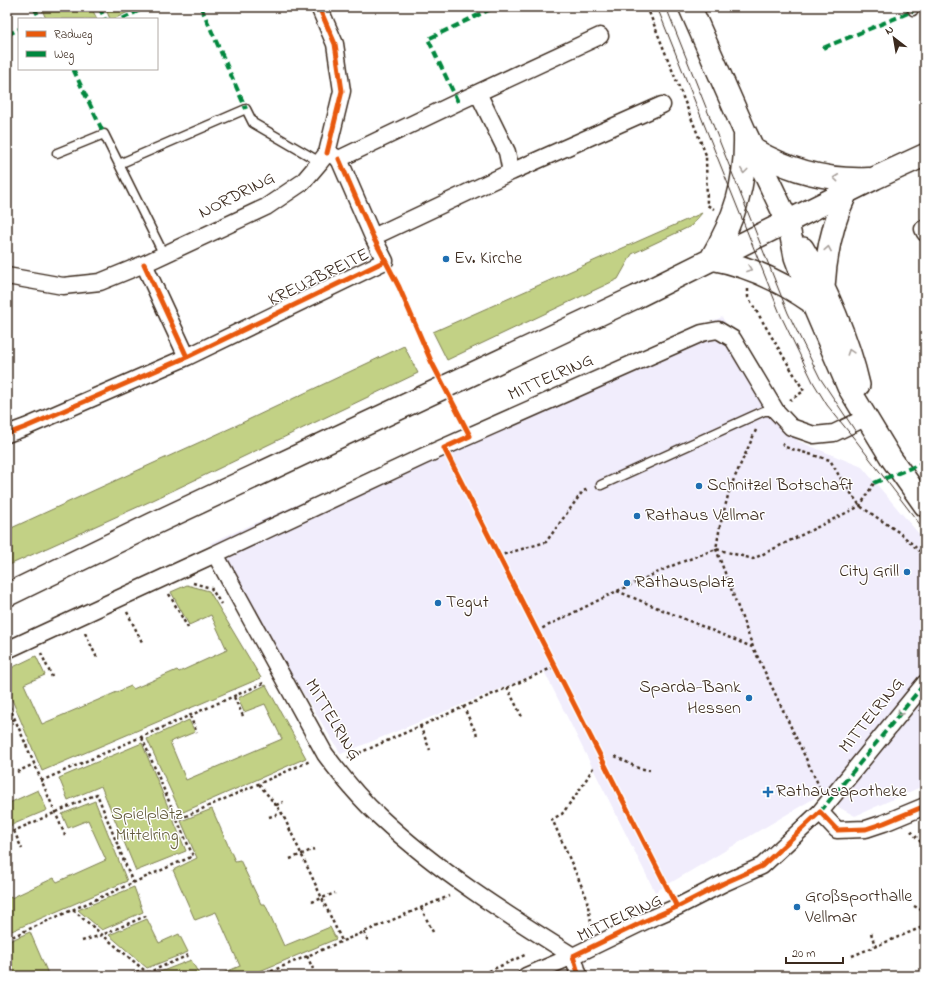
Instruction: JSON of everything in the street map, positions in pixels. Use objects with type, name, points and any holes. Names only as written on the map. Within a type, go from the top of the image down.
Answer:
[{"type":"main road","points":[[690,7],[788,222]]},
{"type":"main road","points":[[750,141],[782,164],[812,174],[840,178],[875,178]]},
{"type":"main road","points":[[711,259],[732,220],[739,199],[746,152],[750,141]]},
{"type":"main road","points":[[7,595],[174,514],[636,297],[875,178],[925,155]]},
{"type":"street","name":"NORDRING","points":[[7,276],[63,286],[100,282],[144,264],[266,207],[303,182],[329,158],[342,91],[335,44],[319,7]]},
{"type":"street","points":[[329,158],[478,93],[600,36]]},
{"type":"street","points":[[478,93],[507,152],[511,172]]},
{"type":"street","name":"KREUZBREITE","points":[[373,237],[511,172],[662,105]]},
{"type":"street","name":"KREUZBREITE","points":[[7,434],[187,357],[385,261],[329,158]]},
{"type":"street","points":[[818,295],[830,236],[847,192]]},
{"type":"street","points":[[788,222],[811,260],[818,295],[848,387],[867,417],[876,436],[925,506]]},
{"type":"street","points":[[711,259],[736,265],[770,277],[794,290],[818,295]]},
{"type":"street","points":[[144,264],[187,357]]},
{"type":"street","name":"MITTELRING","points":[[7,650],[424,456],[702,332],[718,330],[733,339],[770,411],[792,427],[814,435],[834,433],[867,417]]},
{"type":"street","name":"MITTELRING","points":[[215,554],[329,760],[341,775],[380,817],[423,855],[512,918],[577,954]]},
{"type":"street","name":"MITTELRING","points":[[526,976],[577,954],[647,920],[677,908],[724,883],[762,866],[820,812],[925,683]]},
{"type":"street","points":[[820,812],[837,830],[866,829],[925,806]]},
{"type":"street","points":[[577,954],[578,976]]},
{"type":"lane","points":[[120,164],[246,109],[253,123],[329,158]]},
{"type":"lane","points":[[57,153],[104,134],[164,254]]},
{"type":"lane","points":[[601,485],[770,411]]},
{"type":"path","points":[[385,261],[400,287],[431,361]]},
{"type":"path","points":[[770,411],[730,488],[720,526],[716,550],[753,647],[819,786],[830,799]]},
{"type":"path","points":[[782,441],[785,447],[830,460],[860,506],[900,533],[925,556]]},
{"type":"path","points":[[444,448],[677,908]]},
{"type":"path","points":[[537,631],[617,591],[674,565],[716,550],[753,560],[860,506],[874,483]]},
{"type":"path","points":[[498,556],[546,542],[583,491],[601,485]]},
{"type":"path","points":[[187,581],[211,588],[223,608]]},
{"type":"path","points":[[167,590],[188,628]]},
{"type":"path","points":[[617,591],[753,647]]},
{"type":"path","points":[[126,609],[143,644]]},
{"type":"path","points":[[83,628],[98,660]]},
{"type":"path","points":[[39,648],[52,677]]},
{"type":"path","points":[[177,820],[259,784],[329,760],[359,752],[554,666]]},
{"type":"path","points":[[263,675],[267,682]]},
{"type":"path","points":[[41,781],[142,738],[282,675]]},
{"type":"path","points":[[507,687],[522,719]]},
{"type":"path","points":[[234,697],[242,716]]},
{"type":"path","points":[[7,701],[65,835]]},
{"type":"path","points":[[463,706],[477,735]]},
{"type":"path","points":[[190,716],[197,733]]},
{"type":"path","points":[[7,723],[15,719]]},
{"type":"path","points":[[420,726],[430,750]]},
{"type":"path","points":[[7,939],[193,856],[142,738]]},
{"type":"path","points":[[615,756],[638,768],[650,770]]},
{"type":"path","points":[[17,772],[34,764]]},
{"type":"path","points":[[577,954],[592,933],[592,922],[586,896],[552,819],[562,814],[583,786],[594,766]]},
{"type":"path","points":[[259,784],[282,813],[342,941]]},
{"type":"path","points":[[7,834],[97,794],[133,883]]},
{"type":"path","points":[[276,805],[283,802]]},
{"type":"path","points":[[269,817],[282,813]]},
{"type":"path","points":[[14,831],[22,849]]},
{"type":"path","points":[[290,859],[314,849]]},
{"type":"path","points":[[260,976],[468,888]]},
{"type":"path","points":[[312,902],[335,893]]},
{"type":"path","points":[[914,906],[925,912]]},
{"type":"path","points":[[421,908],[433,932]]},
{"type":"path","points":[[73,910],[151,976]]},
{"type":"path","points":[[82,941],[102,935],[148,915]]},
{"type":"path","points":[[852,956],[925,926]]},
{"type":"path","points":[[364,932],[368,941]]},
{"type":"path","points":[[871,933],[875,946]]},
{"type":"path","points":[[147,973],[189,955]]},
{"type":"path","points":[[478,976],[525,955]]},
{"type":"path","points":[[308,956],[313,969]]},
{"type":"path","points":[[125,976],[143,970]]},
{"type":"shaded area","points":[[722,317],[798,441],[862,467],[925,541],[925,785],[855,816],[818,796],[655,892],[544,671],[341,754],[210,543]]},
{"type":"green space","points":[[41,7],[91,7],[96,18],[46,18]]},
{"type":"green space","points":[[105,7],[138,7],[116,18],[110,18]]},
{"type":"green space","points":[[702,213],[691,226],[632,254],[618,279],[447,360],[433,332]]},
{"type":"green space","points":[[404,346],[418,373],[151,501],[7,566],[7,530],[233,427]]},
{"type":"green space","points":[[187,585],[209,591],[261,678],[42,771],[7,688],[7,670],[36,656],[45,675],[24,684],[42,724],[131,686],[133,689],[177,670],[179,672],[227,650],[211,615],[189,625],[171,592]]},
{"type":"green space","points":[[266,685],[306,758],[181,813],[147,739],[189,720],[195,732],[170,742],[186,780],[282,739],[265,704],[244,712],[238,698]]},
{"type":"green space","name":"Spielplatz Mittelring","points":[[142,743],[186,851],[136,871],[101,786],[68,800],[59,778]]},
{"type":"green space","points":[[38,790],[47,810],[7,827],[7,804]]},
{"type":"green space","points":[[95,801],[127,881],[7,933],[7,895],[11,898],[54,878],[57,882],[106,860],[88,820],[68,828],[62,814]]},
{"type":"green space","points":[[212,809],[235,861],[240,860],[261,904],[265,904],[284,946],[330,927],[336,939],[248,976],[216,976],[240,966],[216,912],[195,920],[173,870],[197,858],[181,821]]},
{"type":"green space","points":[[134,887],[143,912],[102,930],[78,910]]},
{"type":"green space","points":[[147,919],[159,943],[179,934],[188,952],[147,968],[109,935]]},
{"type":"green space","points":[[30,932],[49,976],[7,976],[7,942]]},
{"type":"green space","points":[[191,960],[200,976],[158,976],[155,974]]},
{"type":"tram line","points":[[657,7],[781,316],[813,382],[827,405],[925,531]]},
{"type":"tram line","points":[[666,7],[788,313],[820,378],[856,432]]},
{"type":"marked path","points":[[34,7],[40,18]]},
{"type":"marked path","points":[[99,7],[104,18]]},
{"type":"marked path","points":[[124,18],[146,7]]},
{"type":"marked path","points":[[201,7],[246,109]]},
{"type":"marked path","points":[[458,102],[428,39],[495,7]]},
{"type":"marked path","points":[[823,48],[913,11]]},
{"type":"marked path","points":[[7,35],[18,30]]},
{"type":"marked path","points":[[74,70],[104,134]]},
{"type":"marked path","points":[[874,483],[925,462]]},
{"type":"marked path","points":[[820,812],[925,683]]},
{"type":"cycle path","points":[[319,7],[335,44],[342,91],[327,153]]},
{"type":"cycle path","points":[[339,159],[373,237],[399,287],[431,361],[470,436],[444,448],[677,907]]},
{"type":"cycle path","points":[[7,434],[187,357],[385,261]]},
{"type":"cycle path","points":[[144,264],[187,357]]},
{"type":"cycle path","points":[[579,976],[573,956],[762,866],[820,812],[837,830],[866,829],[925,806]]},
{"type":"place","name":"Ev. Kirche","points":[[446,259]]},
{"type":"place","name":"Schnitzel Botschaft","points":[[699,486]]},
{"type":"place","name":"Rathaus Vellmar","points":[[637,516]]},
{"type":"place","name":"City Grill","points":[[907,572]]},
{"type":"place","name":"Rathausplatz","points":[[627,583]]},
{"type":"place","name":"Tegut","points":[[438,603]]},
{"type":"place","name":"Sparda-Bank Hessen","points":[[749,698]]},
{"type":"place","name":"Rathausapotheke","points":[[768,792]]},
{"type":"place","name":"Großsporthalle Vellmar","points":[[797,907]]}]
